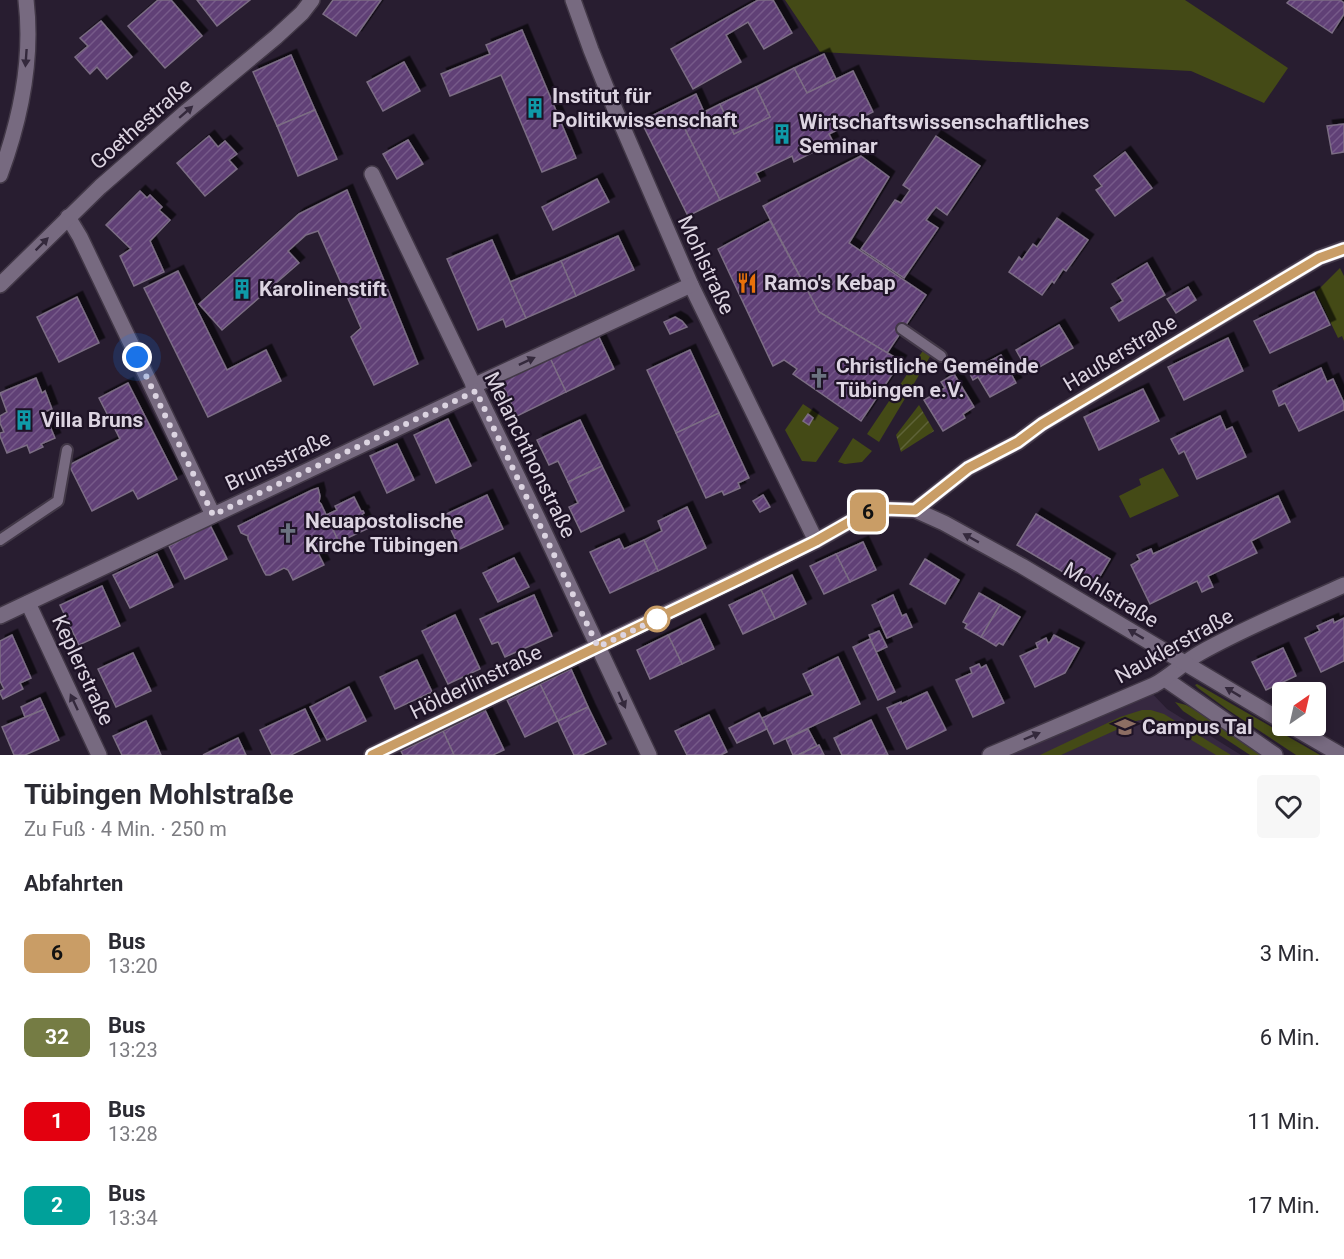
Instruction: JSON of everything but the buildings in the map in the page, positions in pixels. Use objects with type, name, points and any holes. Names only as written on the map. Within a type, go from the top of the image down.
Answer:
[{"type":"street","points":[[0,176],[13,140],[22,98],[26,61],[26,0]]},
{"type":"street","name":"Goethestraße","points":[[0,285],[68,217],[187,111],[276,37],[302,13],[312,0]]},
{"type":"street","name":"Mohlstraße","points":[[573,0],[614,107],[691,285],[816,541]]},
{"type":"street","name":"Melanchthonstraße","points":[[372,174],[649,755]]},
{"type":"street","points":[[68,217],[80,237],[213,515]]},
{"type":"street","name":"Haußerstraße","points":[[915,510],[968,468],[1018,442],[1042,424],[1319,258],[1344,249]]},
{"type":"street","name":"Brunsstraße","points":[[0,616],[691,285]]},
{"type":"street","points":[[598,647],[816,541],[867,512],[884,509],[915,510]]},
{"type":"street","name":"Mohlstraße","points":[[915,510],[944,523],[1022,566],[1272,715]]},
{"type":"street","name":"Nauklerstraße","points":[[990,755],[1007,751],[1147,688],[1165,679],[1198,654],[1344,585]]},
{"type":"street","name":"Keplerstraße","points":[[28,603],[99,755]]},
{"type":"street","name":"Hölderlinstraße","points":[[372,755],[598,647]]},
{"type":"street","points":[[1165,679],[1275,755]]},
{"type":"street","points":[[1308,736],[1341,755]]},
{"type":"lane","points":[[902,329],[941,356]]},
{"type":"lane","points":[[0,540],[57,501],[67,450]]},
{"type":"shaded area","name":"Campus Tal","points":[[1147,688],[1167,709],[1241,755],[990,755]]},
{"type":"green space","points":[[785,0],[1185,0],[1288,68],[1264,103],[1191,71],[820,52]]},
{"type":"green space","points":[[1340,268],[1344,276],[1344,341],[1342,336],[1338,338],[1316,292]]},
{"type":"green space","points":[[924,349],[931,355],[879,442],[867,434]]},
{"type":"green space","points":[[803,404],[839,428],[816,462],[802,461],[785,430]]},
{"type":"green space","points":[[919,405],[934,431],[901,452],[896,435]]},
{"type":"green space","points":[[853,438],[872,451],[862,462],[845,464],[838,462]]},
{"type":"green space","points":[[1163,468],[1179,496],[1130,518],[1119,496],[1141,485],[1139,479]]},
{"type":"green space","points":[[1197,684],[1272,727],[1272,736],[1287,736],[1320,755],[1296,755],[1195,685]]},
{"type":"green space","points":[[1175,702],[1197,711],[1263,755],[1250,755],[1183,711]]},
{"type":"green space","points":[[1142,710],[1164,714],[1231,755],[1216,755],[1162,722],[1149,719],[1136,721],[1061,755],[1040,755],[1120,717]]},
{"type":"bus line","name":"6","points":[[372,755],[739,579],[816,541],[867,512],[884,509],[915,510],[968,468],[1018,442],[1042,424],[1319,258],[1344,249]]},
{"type":"place","name":"Institut für Politikwissenschaft","points":[[535,108]]},
{"type":"place","name":"Wirtschaftswissenschaftliches Seminar","points":[[782,134]]},
{"type":"place","name":"Ramo's Kebap","points":[[747,283]]},
{"type":"place","name":"Karolinenstift","points":[[242,289]]},
{"type":"place","name":"Christliche Gemeinde Tübingen e.V.","points":[[819,378]]},
{"type":"place","name":"Villa Bruns","points":[[24,420]]},
{"type":"place","name":"Neuapostolische Kirche Tübingen","points":[[288,533]]},
{"type":"place","name":"Campus Tal","points":[[1125,727]]},
{"type":"route","points":[[137,357],[213,515],[476,391],[598,647],[657,619]]}]
